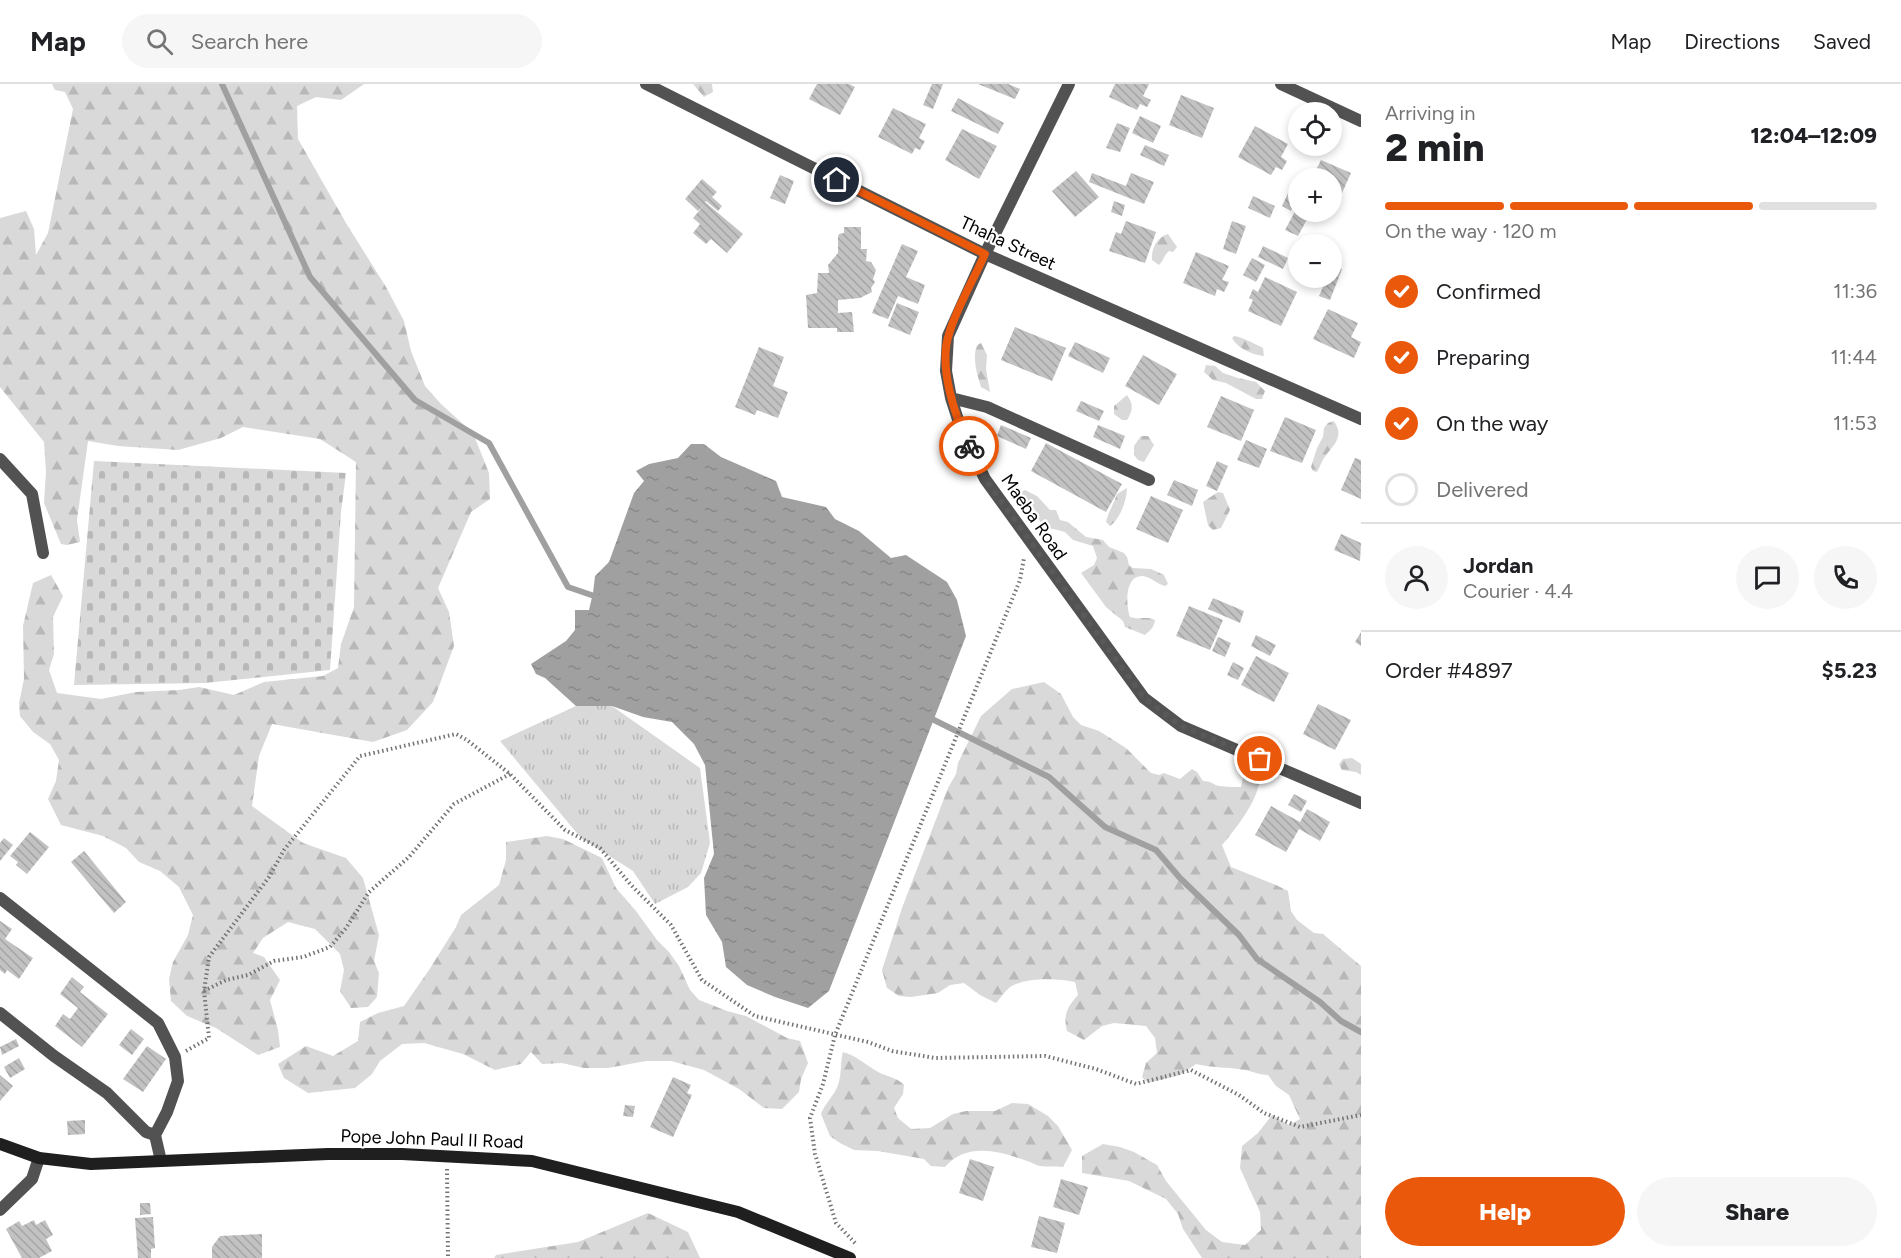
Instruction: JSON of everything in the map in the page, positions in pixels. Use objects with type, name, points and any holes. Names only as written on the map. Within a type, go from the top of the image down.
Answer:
[{"type":"main road","name":"Pope John Paul II Road","points":[[0,1144],[39,1158],[91,1164],[328,1154],[447,1156],[532,1161],[738,1212],[850,1258]]},
{"type":"street","name":"Thaha Street","points":[[646,84],[985,254],[1361,419]]},
{"type":"street","name":"Maeba Road","points":[[1069,84],[985,254],[948,336],[946,371],[951,398],[961,429],[985,479],[1144,698],[1181,726],[1361,803]]},
{"type":"street","points":[[1281,84],[1361,121]]},
{"type":"street","points":[[951,398],[987,407],[1149,480]]},
{"type":"street","points":[[0,459],[32,494],[44,554]]},
{"type":"street","points":[[0,898],[158,1023],[175,1057],[178,1081],[167,1112],[155,1135],[161,1161]]},
{"type":"street","points":[[0,1013],[106,1093],[146,1132],[155,1135]]},
{"type":"street","points":[[0,1209],[32,1179],[39,1158]]},
{"type":"path","points":[[856,1244],[836,1223],[815,1154],[810,1118],[823,1084],[835,1035],[1020,580],[1027,538]]},
{"type":"path","points":[[175,1057],[209,1038],[204,991],[209,957],[269,877],[284,850],[360,756],[456,734],[510,774],[565,830],[600,848],[631,885],[671,925],[702,980],[755,1016],[868,1042],[892,1051],[935,1058],[1045,1056],[1096,1069],[1136,1084],[1191,1070],[1239,1095],[1264,1113],[1300,1127],[1361,1115]]},
{"type":"path","points":[[204,991],[226,980],[248,975],[274,961],[303,957],[330,946],[346,928],[369,892],[410,857],[454,804],[510,774]]},
{"type":"path","points":[[447,1156],[448,1258]]},
{"type":"green space","points":[[52,84],[364,84],[341,100],[316,97],[297,106],[298,139],[404,321],[411,351],[425,386],[473,433],[489,473],[490,499],[471,512],[438,588],[449,612],[454,646],[433,702],[407,730],[373,742],[272,724],[259,756],[252,806],[303,843],[346,858],[363,878],[379,935],[374,961],[379,973],[377,997],[368,1007],[351,1008],[340,991],[344,970],[340,954],[315,929],[288,922],[263,938],[253,953],[264,957],[280,980],[270,1000],[280,1047],[258,1055],[216,1028],[187,1016],[171,1001],[169,979],[173,962],[188,935],[193,915],[179,887],[160,871],[139,862],[126,848],[103,836],[61,825],[48,799],[56,781],[59,760],[50,744],[33,732],[20,716],[19,703],[24,679],[23,626],[33,583],[51,575],[63,596],[53,617],[54,654],[49,670],[57,693],[101,699],[136,692],[199,687],[234,695],[264,682],[323,676],[338,668],[341,644],[354,607],[356,462],[320,439],[243,427],[221,438],[178,450],[118,446],[88,441],[77,520],[80,542],[61,544],[44,503],[46,472],[44,442],[0,387],[0,218],[26,211],[34,229],[36,255],[48,233],[73,109],[65,92],[55,90]]},
{"type":"green space","points":[[693,84],[712,84],[713,92],[704,97]]},
{"type":"green space","points":[[1168,234],[1177,247],[1173,252],[1167,253],[1159,265],[1152,260],[1153,252],[1158,241]]},
{"type":"green space","points":[[1234,336],[1263,348],[1264,356],[1241,348],[1234,342],[1232,338]]},
{"type":"green space","points":[[981,343],[987,355],[986,369],[990,392],[981,387],[976,366],[977,345]]},
{"type":"green space","points":[[1206,365],[1215,366],[1223,373],[1256,382],[1265,391],[1262,399],[1256,399],[1226,383],[1213,380],[1204,372]]},
{"type":"green space","points":[[1127,395],[1132,405],[1131,410],[1127,420],[1122,420],[1114,414],[1114,406]]},
{"type":"green space","points":[[1334,421],[1338,431],[1337,439],[1317,472],[1313,471],[1311,467],[1323,437],[1324,428],[1328,423]]},
{"type":"green space","points":[[1141,436],[1148,436],[1154,445],[1144,462],[1138,460],[1134,455],[1134,446]]},
{"type":"green space","points":[[94,461],[346,473],[341,512],[330,670],[205,683],[74,685]]},
{"type":"green space","points":[[1127,488],[1122,509],[1110,526],[1106,522],[1117,494]]},
{"type":"green space","points":[[1025,490],[1037,496],[1050,510],[1056,510],[1060,520],[1068,522],[1086,537],[1103,540],[1109,547],[1124,553],[1129,565],[1133,568],[1151,569],[1164,575],[1168,584],[1165,586],[1143,576],[1132,580],[1129,586],[1127,599],[1130,617],[1155,620],[1153,627],[1145,635],[1125,627],[1123,621],[1106,607],[1081,573],[1094,565],[1097,558],[1093,546],[1073,540],[1065,532],[1042,526],[1035,510],[1021,494]]},
{"type":"green space","points":[[1218,492],[1223,493],[1230,510],[1221,528],[1213,530],[1208,525],[1203,502]]},
{"type":"green space","points":[[1044,682],[1061,694],[1073,717],[1081,725],[1099,731],[1126,748],[1151,773],[1159,775],[1164,773],[1180,779],[1192,769],[1203,781],[1225,787],[1241,787],[1243,777],[1255,772],[1260,780],[1250,806],[1222,845],[1231,867],[1288,891],[1291,911],[1297,920],[1314,933],[1323,934],[1361,966],[1361,1258],[1202,1258],[1183,1229],[1178,1214],[1166,1199],[1129,1181],[1082,1173],[1082,1156],[1103,1144],[1134,1152],[1157,1165],[1166,1181],[1206,1230],[1222,1242],[1245,1245],[1261,1230],[1260,1212],[1240,1168],[1242,1146],[1258,1133],[1272,1115],[1289,1125],[1300,1119],[1289,1095],[1276,1086],[1268,1075],[1196,1064],[1180,1075],[1148,1083],[1142,1077],[1146,1063],[1157,1053],[1155,1038],[1146,1026],[1114,1023],[1102,1026],[1084,1040],[1067,1031],[1065,1020],[1067,1012],[1078,995],[1075,982],[1050,979],[1015,984],[996,1003],[964,983],[950,985],[938,993],[911,997],[899,996],[887,988],[882,970],[902,908],[948,788],[956,774],[958,763],[981,716],[1012,689]]},
{"type":"green space","points":[[576,706],[612,706],[700,768],[710,843],[701,873],[688,887],[655,904],[633,871],[581,838],[500,741]]},
{"type":"green space","points":[[1352,758],[1361,764],[1361,775],[1342,770],[1339,764],[1343,759]]},
{"type":"green space","points":[[547,836],[563,839],[602,858],[616,888],[669,952],[679,966],[690,990],[699,1000],[746,1016],[787,1038],[800,1041],[808,1063],[801,1079],[799,1092],[782,1109],[764,1108],[739,1089],[704,1070],[671,1061],[646,1061],[608,1068],[584,1068],[562,1063],[542,1064],[531,1052],[521,1064],[495,1070],[463,1054],[424,1043],[402,1044],[380,1061],[372,1074],[355,1088],[308,1093],[284,1078],[278,1064],[306,1046],[333,1056],[358,1041],[360,1022],[378,1013],[404,1006],[456,927],[461,915],[499,885],[506,860],[506,842]]},
{"type":"green space","points":[[843,1052],[904,1085],[903,1094],[894,1108],[898,1118],[911,1129],[930,1128],[953,1114],[966,1111],[995,1111],[1012,1103],[1028,1104],[1048,1116],[1058,1126],[1072,1150],[1063,1167],[1040,1166],[1005,1154],[973,1151],[954,1159],[945,1167],[931,1166],[924,1159],[878,1151],[854,1150],[830,1136],[821,1114],[838,1085]]},
{"type":"green space","points":[[648,1213],[688,1232],[700,1258],[494,1258],[496,1255],[578,1242]]},
{"type":"water","points":[[691,444],[704,444],[721,457],[776,481],[782,497],[826,507],[835,519],[859,531],[891,558],[906,555],[947,582],[957,600],[966,636],[829,991],[808,1008],[747,985],[726,967],[722,942],[706,915],[704,878],[714,854],[705,765],[694,744],[672,722],[643,717],[612,706],[576,706],[545,678],[536,674],[531,664],[566,641],[575,630],[575,610],[589,610],[595,576],[609,562],[634,493],[644,481],[636,471],[649,464],[678,458]]},
{"type":"building","points":[[817,84],[849,84],[855,87],[840,115],[809,99]]},
{"type":"building","points":[[932,84],[943,84],[933,109],[923,105]]},
{"type":"building","points":[[978,84],[1008,84],[1020,89],[1015,99]]},
{"type":"building","points":[[1115,84],[1149,84],[1143,96],[1151,100],[1147,107],[1140,104],[1137,110],[1109,97]]},
{"type":"building","points":[[1181,95],[1214,108],[1202,138],[1169,125]]},
{"type":"building","points":[[958,98],[1004,123],[998,134],[951,111]]},
{"type":"building","points":[[893,108],[926,124],[919,138],[925,141],[920,150],[915,148],[912,154],[878,137]]},
{"type":"building","points":[[1140,116],[1161,126],[1153,143],[1132,133]]},
{"type":"building","points":[[1117,123],[1130,128],[1120,152],[1106,148]]},
{"type":"building","points":[[1255,126],[1288,144],[1281,157],[1287,161],[1282,170],[1276,167],[1271,175],[1238,157]]},
{"type":"building","points":[[962,129],[997,146],[979,179],[945,160]]},
{"type":"building","points":[[1145,145],[1169,155],[1164,166],[1140,155]]},
{"type":"building","points":[[1321,160],[1339,168],[1317,168]]},
{"type":"building","points":[[1342,169],[1351,173],[1342,193]]},
{"type":"building","points":[[1076,171],[1099,197],[1075,217],[1052,191]]},
{"type":"building","points":[[1092,173],[1126,186],[1131,173],[1154,182],[1144,204],[1089,182]]},
{"type":"building","points":[[780,175],[794,181],[785,204],[770,198]]},
{"type":"building","points":[[702,179],[717,192],[712,197],[722,206],[718,211],[705,202],[743,234],[727,253],[711,239],[706,244],[693,233],[700,224],[693,218],[704,205],[698,211],[685,199]]},
{"type":"building","points":[[1288,193],[1288,209],[1282,206]]},
{"type":"building","points":[[1253,196],[1275,206],[1270,218],[1248,208]]},
{"type":"building","points":[[1114,201],[1125,205],[1122,216],[1111,212]]},
{"type":"building","points":[[1126,221],[1156,232],[1145,263],[1109,251],[1116,232],[1121,234]]},
{"type":"building","points":[[1232,221],[1246,226],[1236,254],[1223,249]]},
{"type":"building","points":[[1289,222],[1306,222],[1299,234],[1285,230]]},
{"type":"building","points":[[844,227],[861,227],[861,249],[867,249],[866,261],[871,262],[876,270],[872,292],[860,298],[838,300],[838,313],[852,312],[854,332],[837,332],[837,328],[808,328],[806,295],[817,293],[818,273],[829,273],[828,265],[838,253],[838,237],[839,234],[844,233]]},
{"type":"building","points":[[902,244],[918,251],[906,277],[925,285],[918,304],[898,296],[888,319],[872,313]]},
{"type":"building","points":[[1263,246],[1288,258],[1283,269],[1258,257]]},
{"type":"building","points":[[1196,252],[1229,266],[1222,280],[1229,282],[1224,292],[1217,289],[1215,296],[1183,283]]},
{"type":"building","points":[[1252,258],[1265,265],[1256,282],[1243,275]]},
{"type":"building","points":[[1265,277],[1297,292],[1281,326],[1248,311],[1253,300],[1249,298],[1253,289],[1258,292]]},
{"type":"building","points":[[1323,288],[1335,288],[1330,300],[1319,296]]},
{"type":"building","points":[[897,303],[919,312],[910,335],[888,326]]},
{"type":"building","points":[[1328,309],[1358,323],[1351,337],[1361,342],[1354,358],[1313,339]]},
{"type":"building","points":[[1015,327],[1066,348],[1052,381],[1001,360]]},
{"type":"building","points":[[1075,342],[1110,358],[1103,373],[1068,356]]},
{"type":"building","points":[[759,347],[784,357],[773,386],[788,392],[778,418],[757,410],[755,415],[735,407]]},
{"type":"building","points":[[1143,355],[1177,374],[1159,405],[1125,386]]},
{"type":"building","points":[[1221,396],[1254,410],[1241,441],[1207,427]]},
{"type":"building","points":[[1081,401],[1104,411],[1099,421],[1076,411]]},
{"type":"building","points":[[1285,417],[1316,430],[1302,463],[1270,451]]},
{"type":"building","points":[[1001,425],[1031,438],[1026,449],[997,436]]},
{"type":"building","points":[[1098,425],[1125,436],[1120,449],[1093,437]]},
{"type":"building","points":[[1246,440],[1267,449],[1259,468],[1237,460]]},
{"type":"building","points":[[1046,443],[1122,484],[1106,512],[1031,471]]},
{"type":"building","points":[[1355,458],[1361,460],[1361,499],[1341,490]]},
{"type":"building","points":[[1217,461],[1228,466],[1217,491],[1206,486]]},
{"type":"building","points":[[1174,480],[1198,490],[1192,506],[1167,495]]},
{"type":"building","points":[[1151,496],[1183,510],[1168,543],[1136,529]]},
{"type":"building","points":[[1341,534],[1361,543],[1360,561],[1334,550]]},
{"type":"building","points":[[1213,598],[1244,611],[1240,623],[1208,609]]},
{"type":"building","points":[[1189,606],[1223,620],[1210,650],[1176,636]]},
{"type":"building","points":[[1361,632],[1361,646],[1355,642]]},
{"type":"building","points":[[1256,635],[1276,645],[1270,656],[1251,646]]},
{"type":"building","points":[[1218,637],[1231,643],[1225,657],[1212,651]]},
{"type":"building","points":[[1256,656],[1289,673],[1274,702],[1241,685]]},
{"type":"building","points":[[1233,662],[1244,668],[1238,680],[1227,675]]},
{"type":"building","points":[[1318,704],[1351,720],[1335,750],[1303,734]]},
{"type":"building","points":[[1294,794],[1307,801],[1301,812],[1288,805]]},
{"type":"building","points":[[1271,806],[1300,822],[1307,809],[1330,822],[1320,841],[1299,829],[1286,852],[1255,835]]},
{"type":"building","points":[[30,832],[49,847],[27,874],[16,865],[18,862],[10,856]]},
{"type":"building","points":[[4,838],[13,845],[0,861],[0,843]]},
{"type":"building","points":[[84,851],[126,902],[114,913],[71,862]]},
{"type":"building","points":[[0,921],[12,929],[5,939],[33,958],[19,979],[7,970],[5,974],[0,970]]},
{"type":"building","points":[[72,977],[84,987],[80,992],[108,1014],[82,1047],[55,1026],[63,1014],[70,1019],[78,1008],[60,994]]},
{"type":"building","points":[[131,1029],[144,1039],[132,1055],[119,1045]]},
{"type":"building","points":[[16,1039],[19,1046],[2,1055],[0,1047]]},
{"type":"building","points":[[147,1046],[166,1059],[143,1092],[123,1079]]},
{"type":"building","points":[[19,1058],[25,1069],[10,1078],[4,1067]]},
{"type":"building","points":[[0,1075],[13,1086],[0,1101]]},
{"type":"building","points":[[673,1077],[691,1085],[687,1093],[692,1095],[673,1137],[650,1127]]},
{"type":"building","points":[[625,1105],[635,1106],[633,1117],[623,1116]]},
{"type":"building","points":[[85,1120],[85,1134],[68,1135],[67,1121]]},
{"type":"building","points":[[970,1159],[994,1167],[983,1201],[959,1193]]},
{"type":"building","points":[[1061,1179],[1088,1187],[1079,1215],[1053,1207]]},
{"type":"building","points":[[140,1203],[150,1203],[151,1214],[140,1215]]},
{"type":"building","points":[[1039,1216],[1065,1223],[1057,1253],[1031,1247]]},
{"type":"building","points":[[153,1217],[155,1248],[151,1249],[151,1258],[138,1258],[135,1218]]},
{"type":"building","points":[[34,1220],[36,1225],[45,1220],[53,1235],[46,1239],[52,1251],[39,1258],[22,1258],[6,1229],[19,1221],[22,1226]]},
{"type":"building","points":[[262,1234],[262,1258],[212,1258],[212,1247],[220,1236]]},
{"type":"waterway","points":[[222,84],[310,277],[415,400],[489,443],[568,587],[600,598]]},
{"type":"waterway","points":[[928,717],[1049,777],[1105,827],[1156,850],[1180,878],[1239,935],[1257,959],[1320,1002],[1341,1021],[1361,1032]]},
{"type":"way so far","points":[[969,446],[985,479],[1144,698],[1181,726],[1260,759]]},
{"type":"route","points":[[837,180],[985,254],[948,336],[946,371],[951,398],[969,446]]}]
